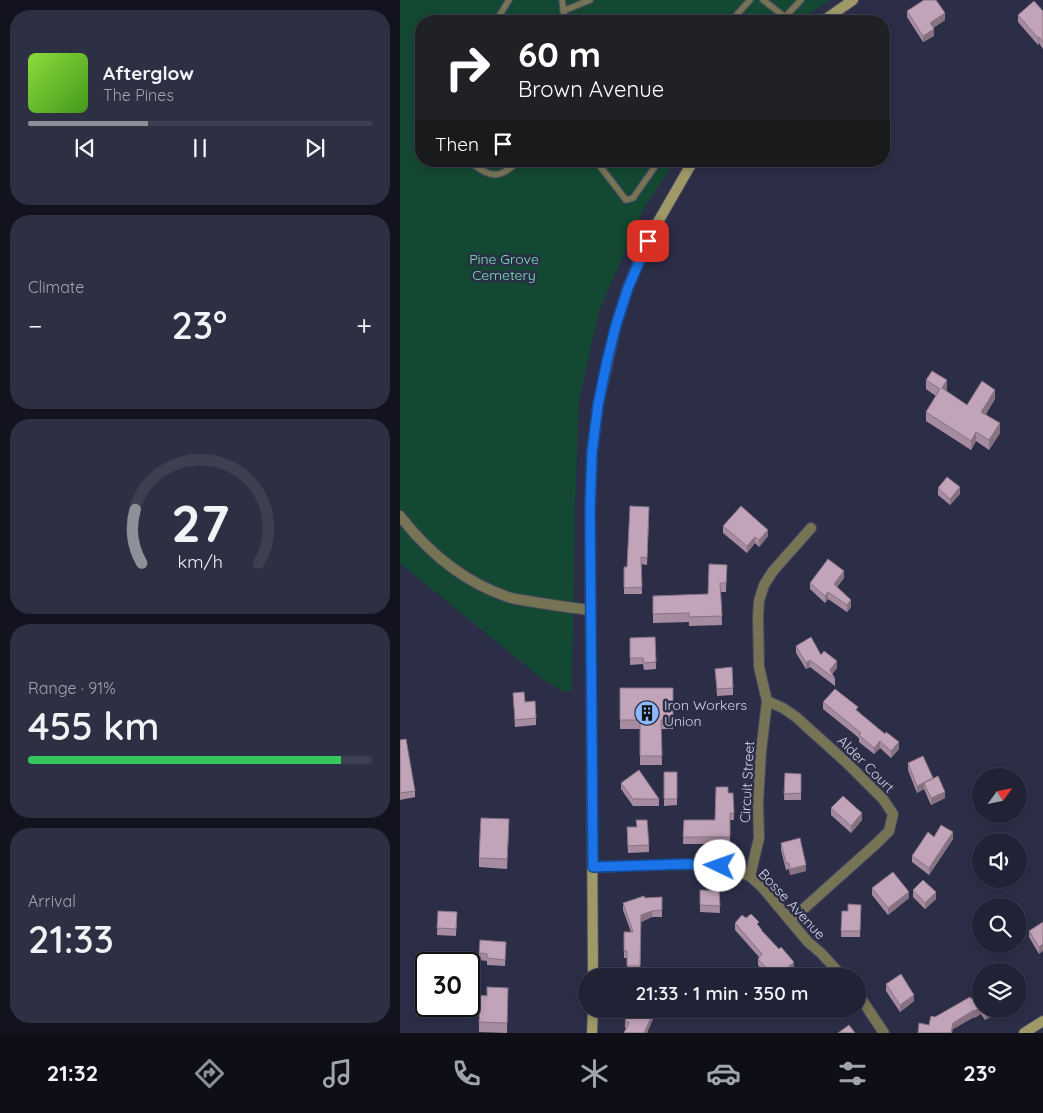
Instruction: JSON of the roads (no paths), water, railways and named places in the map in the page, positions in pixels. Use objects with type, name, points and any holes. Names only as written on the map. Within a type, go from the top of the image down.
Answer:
[{"type":"main road","points":[[832,15],[853,0]]},
{"type":"main road","points":[[593,968],[590,510],[592,452],[598,405],[607,361],[628,288],[648,241],[690,167]]},
{"type":"main road","points":[[592,1033],[593,1018]]},
{"type":"main road","points":[[1024,1033],[1043,1020]]},
{"type":"street","points":[[400,516],[419,539],[446,563],[465,577],[487,588],[510,598],[591,610]]},
{"type":"street","name":"Circuit Street","points":[[750,876],[759,838],[758,803],[767,701],[759,667],[759,601],[764,585],[773,570],[811,528]]},
{"type":"street","name":"Alder Court","points":[[767,701],[783,708],[796,717],[848,764],[883,799],[893,814],[888,830],[878,843],[790,921]]},
{"type":"street","name":"Bosse Avenue","points":[[593,867],[687,864],[720,866],[750,876],[762,887],[808,942],[835,968]]},
{"type":"street","points":[[866,1007],[884,1033]]},
{"type":"lane","points":[[500,15],[509,0]]},
{"type":"lane","points":[[562,0],[564,15]]},
{"type":"lane","points":[[564,11],[590,0]]},
{"type":"lane","points":[[736,15],[750,0]]},
{"type":"lane","points":[[763,0],[782,15]]},
{"type":"lane","points":[[790,15],[801,0]]},
{"type":"lane","points":[[476,167],[493,175],[502,174],[511,167]]},
{"type":"lane","points":[[601,167],[626,200],[633,198],[655,167]]},
{"type":"place","name":"Iron Workers Union","points":[[647,713]]},
{"type":"park label","name":"Pine Grove Cemetery","points":[[504,268]]}]
